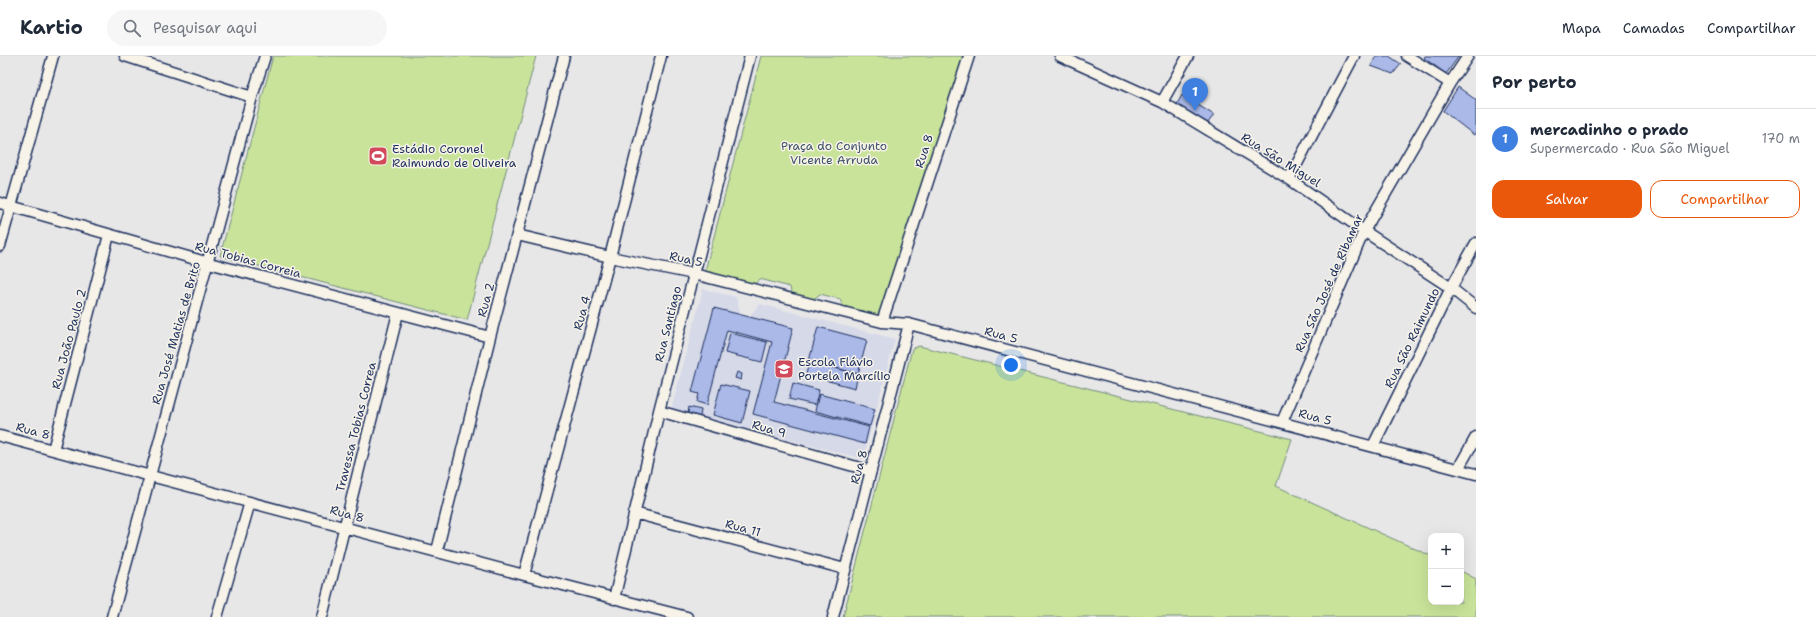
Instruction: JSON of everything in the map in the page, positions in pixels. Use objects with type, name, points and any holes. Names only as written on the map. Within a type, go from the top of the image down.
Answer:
[{"type":"street","points":[[0,246],[5,204],[53,56]]},
{"type":"street","points":[[126,56],[252,97]]},
{"type":"street","name":"Rua José Matias de Brito","points":[[112,617],[252,97],[265,56]]},
{"type":"street","name":"Rua 2","points":[[437,551],[490,337],[564,56]]},
{"type":"street","name":"Rua 4","points":[[524,575],[610,257],[661,56]]},
{"type":"street","name":"Rua Santiago","points":[[614,599],[659,411],[750,56]]},
{"type":"street","name":"Rua 8","points":[[882,322],[969,56]]},
{"type":"street","name":"Rua São Miguel","points":[[1060,56],[1162,102],[1289,179],[1364,231],[1451,288],[1476,308]]},
{"type":"street","points":[[1162,102],[1188,56]]},
{"type":"street","points":[[1289,179],[1354,56]]},
{"type":"street","points":[[1407,56],[1450,83]]},
{"type":"street","name":"Rua São José de Ribamar","points":[[1282,422],[1364,231],[1450,83],[1468,56]]},
{"type":"street","name":"Rua Tobias Correia","points":[[5,204],[208,264],[490,337]]},
{"type":"street","name":"Rua João Paulo 2","points":[[54,450],[109,235]]},
{"type":"street","name":"Rua 5","points":[[517,235],[610,257],[694,274],[882,322],[909,324],[1476,474]]},
{"type":"street","name":"Rua São Raimundo","points":[[1373,446],[1451,288],[1476,244]]},
{"type":"street","name":"Travessa Tobias Correa","points":[[322,617],[398,313]]},
{"type":"street","name":"Rua 8","points":[[833,617],[909,324]]},
{"type":"street","name":"Rua 9","points":[[659,411],[871,471]]},
{"type":"street","name":"Rua 8","points":[[0,436],[684,617]]},
{"type":"street","points":[[1458,469],[1476,437]]},
{"type":"street","points":[[217,617],[250,502]]},
{"type":"street","name":"Rua 11","points":[[634,513],[845,569]]},
{"type":"shaded area","name":"Escola Flávio Portela Marcílio","points":[[703,289],[736,297],[741,314],[745,316],[749,316],[760,304],[895,339],[863,459],[671,410]]},
{"type":"green space","name":"Estádio Coronel Raimundo de Oliveira","points":[[273,56],[536,56],[467,320],[220,256]]},
{"type":"green space","name":"Praça do Conjunto Vicente Arruda","points":[[761,56],[968,56],[880,315],[876,319],[844,310],[840,299],[820,294],[811,301],[792,296],[790,287],[760,279],[752,286],[708,274],[705,271]]},
{"type":"green space","points":[[919,346],[1292,439],[1276,486],[1428,555],[1428,605],[1464,605],[1464,573],[1476,579],[1476,617],[843,617],[912,349]]},
{"type":"building","points":[[1376,56],[1389,56],[1401,64],[1393,74],[1371,66]]},
{"type":"building","points":[[1425,56],[1459,56],[1446,74],[1424,58]]},
{"type":"building","points":[[1458,87],[1476,100],[1476,132],[1474,135],[1443,111]]},
{"type":"building","points":[[1182,95],[1214,115],[1207,124],[1176,106]]},
{"type":"building","points":[[714,308],[793,328],[774,402],[869,427],[865,444],[753,414],[772,342],[727,330],[707,405],[697,402],[699,394],[692,392]]},
{"type":"building","points":[[818,327],[867,340],[858,374],[809,361]]},
{"type":"building","points":[[730,333],[767,342],[762,362],[725,353]]},
{"type":"building","points":[[809,361],[858,374],[855,388],[806,375]]},
{"type":"building","points":[[737,372],[742,374],[741,380],[735,378]]},
{"type":"building","points":[[793,383],[819,390],[815,405],[789,399]]},
{"type":"building","points":[[721,384],[750,391],[742,423],[713,415]]},
{"type":"building","points":[[819,394],[875,409],[870,426],[815,411]]},
{"type":"building","points":[[689,407],[701,410],[700,417],[688,413]]},
{"type":"place","name":"mercadinho o prado","points":[[1195,111]]},
{"type":"place","name":"Estádio Coronel Raimundo de Oliveira","points":[[378,156]]},
{"type":"place","name":"Escola Flávio Portela Marcílio","points":[[784,369]]}]
